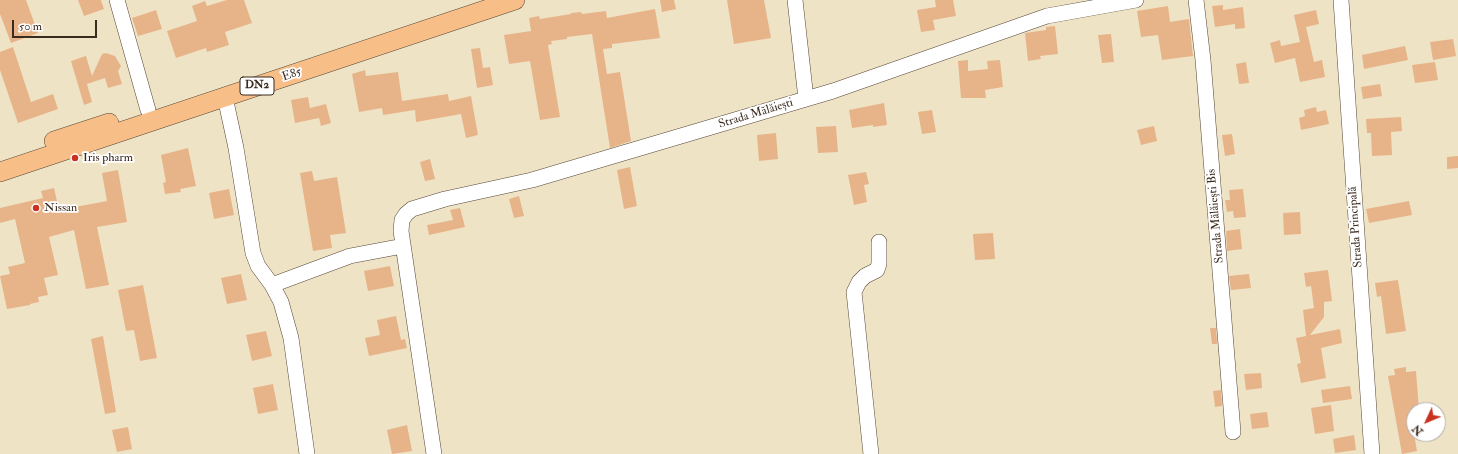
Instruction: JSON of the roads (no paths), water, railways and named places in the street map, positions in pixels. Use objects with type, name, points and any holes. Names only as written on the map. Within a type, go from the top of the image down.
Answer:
[{"type":"main road","name":"E85","points":[[0,159],[476,0]]},
{"type":"main road","name":"E85","points":[[0,172],[515,0]]},
{"type":"street","points":[[117,0],[148,110]]},
{"type":"street","points":[[795,0],[806,99]]},
{"type":"street","name":"Strada Mălăiești","points":[[434,454],[403,246],[402,220],[412,209],[445,199],[532,180],[806,99],[1047,16],[1136,0]]},
{"type":"street","name":"Strada Mălăiești Bis","points":[[1196,0],[1204,60],[1233,432]]},
{"type":"street","name":"Strada Principală","points":[[1341,0],[1372,454]]},
{"type":"street","points":[[225,97],[236,148],[253,253],[258,266],[272,285],[281,302],[291,338],[307,454]]},
{"type":"street","points":[[871,454],[854,292],[859,282],[865,276],[877,270],[879,264],[879,242]]},
{"type":"street","points":[[272,285],[350,256],[403,246]]},
{"type":"place","name":"Iris pharm","points":[[75,158]]},
{"type":"place","name":"Nissan","points":[[36,208]]}]
